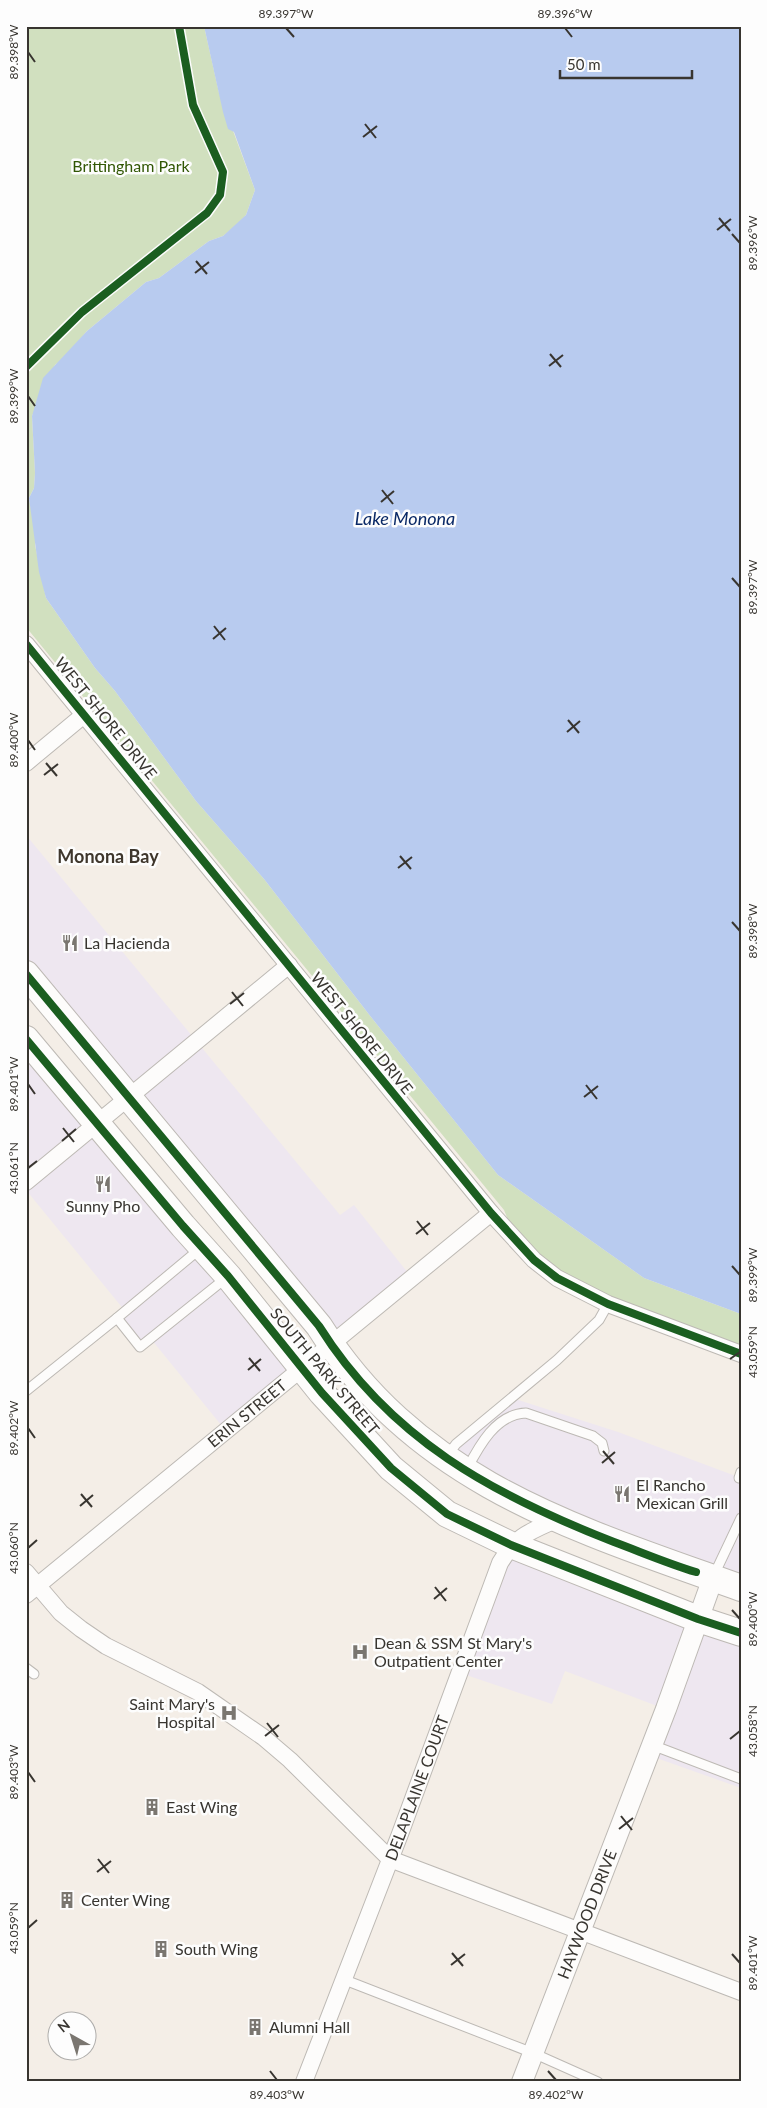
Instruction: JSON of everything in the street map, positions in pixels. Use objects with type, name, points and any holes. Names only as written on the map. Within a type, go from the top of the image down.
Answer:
[{"type":"main road","name":"SOUTH PARK STREET","points":[[26,974],[319,1326],[330,1345],[348,1368],[382,1405],[424,1444],[455,1465],[527,1506],[558,1520],[741,1588]]},
{"type":"main road","name":"SOUTH PARK STREET","points":[[26,1039],[228,1276],[322,1393],[391,1468],[448,1514],[511,1545],[698,1619],[741,1633]]},
{"type":"street","name":"WEST SHORE DRIVE","points":[[26,644],[86,714],[491,1212],[534,1260],[557,1278],[608,1304],[741,1354]]},
{"type":"street","points":[[26,763],[86,714]]},
{"type":"street","points":[[26,1182],[289,965]]},
{"type":"street","name":"ERIN STREET","points":[[32,1590],[491,1212]]},
{"type":"street","name":"DELAPLAINE COURT","points":[[304,2082],[345,1980],[500,1562],[511,1545],[523,1535],[558,1520]]},
{"type":"street","points":[[26,1572],[32,1590],[106,1646],[198,1692],[263,1737],[290,1760],[390,1859],[741,1992]]},
{"type":"street","name":"HAYWOOD DRIVE","points":[[522,2082],[652,1745],[713,1578]]},
{"type":"lane","points":[[26,1391],[202,1247]]},
{"type":"lane","points":[[117,1318],[140,1347],[228,1276]]},
{"type":"lane","points":[[455,1465],[456,1444],[557,1360],[599,1320],[608,1304]]},
{"type":"lane","points":[[455,1465],[511,1416],[520,1413],[526,1413],[593,1436],[602,1443],[604,1451]]},
{"type":"lane","points":[[713,1578],[741,1518]]},
{"type":"lane","points":[[731,1539],[741,1543]]},
{"type":"lane","points":[[652,1745],[741,1779]]},
{"type":"lane","points":[[345,1980],[533,2053],[598,2082]]},
{"type":"shaded area","points":[[26,835],[340,1215],[354,1205],[412,1278],[331,1345],[26,973]]},
{"type":"shaded area","points":[[26,1039],[302,1369],[226,1431],[151,1339],[140,1347],[117,1318],[125,1311],[26,1190]]},
{"type":"shaded area","points":[[512,1398],[618,1432],[741,1478],[741,1588],[445,1458]]},
{"type":"shaded area","points":[[511,1545],[741,1633],[741,1788],[648,1755],[665,1709],[565,1671],[552,1704],[460,1673]]},
{"type":"green space","name":"Brittingham Park","points":[[26,26],[204,26],[219,93],[255,190],[246,215],[238,224],[223,236],[209,241],[159,278],[146,282],[87,331],[65,357],[55,365],[32,416],[35,473],[34,488],[29,498],[35,530],[35,545],[46,598],[95,668],[115,691],[196,801],[264,879],[371,1017],[498,1175],[644,1278],[741,1314],[741,1354],[608,1304],[517,1242],[504,1210],[26,627]]},
{"type":"water","name":"Lake Monona","points":[[204,26],[741,26],[741,1314],[644,1278],[498,1175],[371,1017],[264,879],[196,801],[115,691],[95,668],[46,598],[39,572],[29,498],[34,488],[35,473],[32,416],[43,378],[87,331],[146,282],[159,278],[209,241],[223,236],[246,215],[255,190],[234,132],[228,129]]},
{"type":"cycle path","points":[[26,367],[82,312],[207,213],[220,195],[223,172],[193,105],[179,26]]},
{"type":"cycle path","points":[[26,644],[491,1213],[534,1260],[557,1278],[608,1304],[741,1354]]},
{"type":"cycle path","points":[[26,974],[319,1326],[347,1366],[378,1401],[412,1432],[448,1459],[486,1483],[527,1504],[569,1524],[665,1562],[696,1572]]},
{"type":"cycle path","points":[[26,1039],[183,1226],[228,1276],[322,1393],[391,1468],[447,1514],[511,1545],[698,1619],[741,1633]]},
{"type":"place","name":"La Hacienda","points":[[70,943]]},
{"type":"place","name":"Sunny Pho","points":[[103,1184]]},
{"type":"place","name":"El Rancho Mexican Grill","points":[[622,1494]]},
{"type":"place","name":"Dean & SSM St Mary's Outpatient Center","points":[[360,1652]]},
{"type":"place","name":"Saint Mary's Hospital","points":[[229,1713]]},
{"type":"place","name":"East Wing","points":[[152,1807]]},
{"type":"place","name":"Center Wing","points":[[67,1900]]},
{"type":"place","name":"South Wing","points":[[161,1949]]},
{"type":"place","name":"Alumni Hall","points":[[255,2027]]},
{"type":"district","name":"Monona Bay","points":[[108,857]]}]
